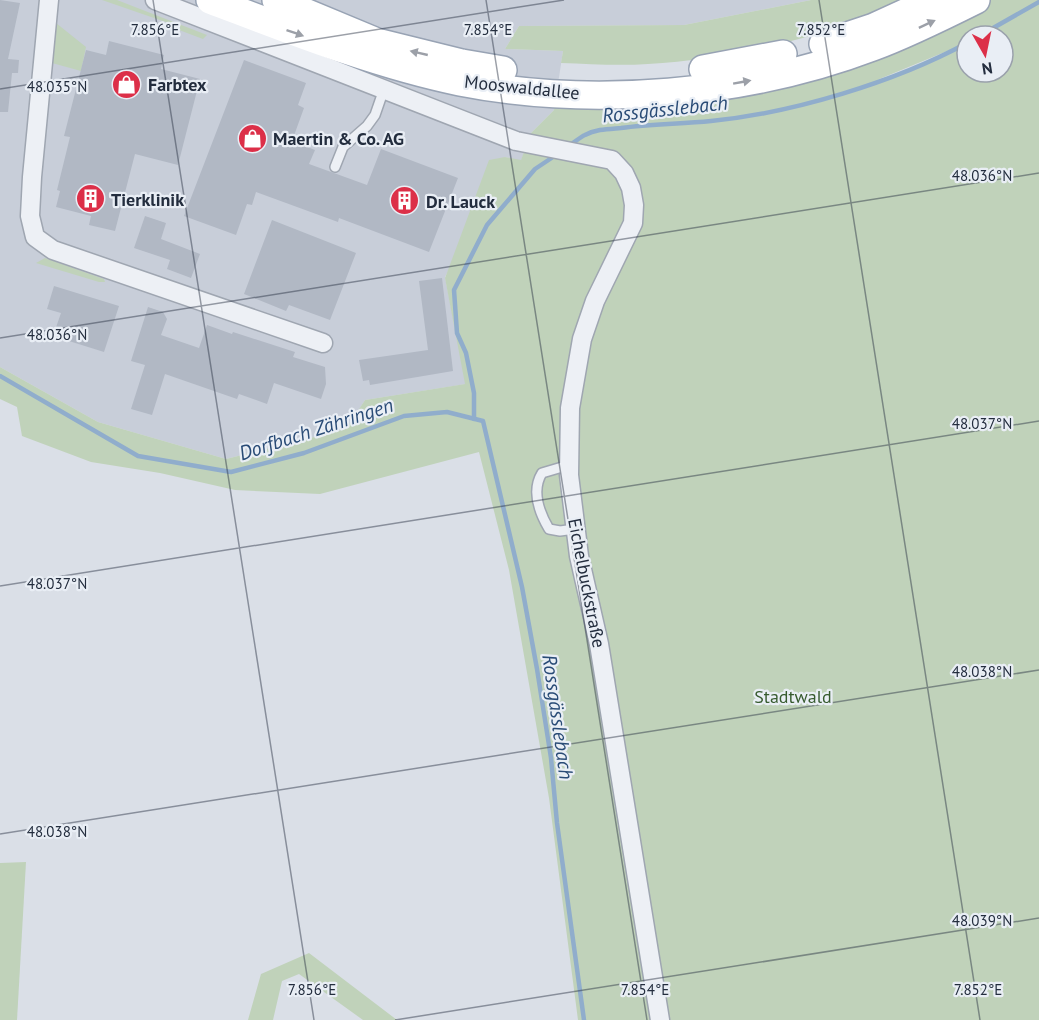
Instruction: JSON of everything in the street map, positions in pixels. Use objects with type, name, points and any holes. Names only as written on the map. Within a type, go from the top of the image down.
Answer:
[{"type":"main road","name":"Mooswaldallee","points":[[210,0],[242,6],[346,51],[462,82],[521,90],[621,94],[689,90],[745,82],[811,67],[871,48],[976,0]]},
{"type":"main road","name":"Mooswaldallee","points":[[289,3],[377,42],[462,63],[545,74],[630,75],[693,71],[801,50],[874,27],[933,0]]},
{"type":"street","points":[[50,0],[32,177],[30,216],[35,237],[53,250],[323,342]]},
{"type":"street","name":"Mooswaldallee","points":[[155,0],[516,141],[612,160]]},
{"type":"street","name":"Eichelbuckstraße","points":[[612,160],[624,173],[631,188],[634,205],[633,223],[595,301],[582,339],[570,408],[569,465],[579,556],[599,644],[660,1020]]},
{"type":"lane","points":[[335,167],[344,147],[367,126],[375,115],[384,89]]},
{"type":"lane","points":[[569,465],[543,473],[537,483],[536,496],[549,529],[560,531],[575,528]]},
{"type":"shaded area","points":[[0,0],[811,0],[684,25],[519,26],[505,49],[563,51],[554,110],[531,133],[521,161],[505,157],[445,277],[466,384],[365,400],[347,429],[226,459],[98,422],[0,367]]},
{"type":"green space","points":[[102,0],[117,0],[207,35],[203,39],[179,30],[180,27]]},
{"type":"green space","points":[[811,0],[909,0],[868,18],[829,31],[752,50],[700,59],[637,65],[561,63],[563,51],[505,49],[519,26],[684,25]]},
{"type":"green space","name":"Stadtwald","points":[[988,0],[1039,0],[1039,1020],[578,1020],[549,798],[509,570],[479,452],[320,494],[235,490],[160,473],[91,462],[22,436],[17,407],[0,399],[0,367],[98,422],[226,459],[346,429],[365,400],[465,384],[445,278],[489,160],[505,157],[521,160],[531,133],[554,110],[556,98],[696,94]]},
{"type":"green space","points":[[56,23],[86,47],[81,71],[52,63]]},
{"type":"green space","points":[[45,258],[104,279],[105,282],[36,263]]},
{"type":"green space","points":[[26,862],[17,1020],[0,1020],[0,863]]},
{"type":"green space","points":[[309,953],[397,1020],[363,1020],[299,974],[282,981],[273,1020],[248,1020],[261,974]]},
{"type":"building","points":[[0,0],[20,3],[8,59],[19,60],[18,73],[12,73],[8,112],[0,112]]},
{"type":"building","points":[[109,41],[164,55],[161,69],[200,79],[178,165],[135,154],[115,231],[89,225],[91,216],[56,207],[60,191],[57,190],[70,137],[64,136],[86,50],[106,55]]},
{"type":"building","points":[[244,60],[306,83],[298,105],[304,108],[292,141],[315,150],[309,164],[367,185],[381,149],[458,178],[429,252],[339,218],[338,222],[256,192],[252,205],[247,204],[236,235],[184,216]]},
{"type":"building","points":[[145,216],[166,223],[161,239],[200,254],[191,278],[167,269],[170,260],[134,248]]},
{"type":"building","points":[[272,220],[356,253],[330,320],[289,305],[286,311],[244,294]]},
{"type":"building","points":[[442,278],[453,371],[370,385],[369,380],[363,381],[359,360],[428,350],[419,281]]},
{"type":"building","points":[[54,286],[119,306],[104,352],[53,336],[61,313],[47,309]]},
{"type":"building","points":[[148,307],[163,312],[167,319],[161,335],[199,348],[207,325],[295,352],[293,357],[325,367],[326,384],[321,399],[274,383],[267,404],[239,394],[237,399],[165,374],[152,415],[131,409],[145,365],[131,361]]},
{"type":"waterway","name":"Rossgässlebach","points":[[1000,24],[1039,2]]},
{"type":"waterway","name":"Rossgässlebach","points":[[570,145],[598,130],[743,117],[809,103],[876,83],[955,49]]},
{"type":"waterway","name":"Rossgässlebach","points":[[474,419],[474,393],[466,353],[457,333],[454,290],[487,225],[535,169],[556,155]]},
{"type":"waterway","name":"Rossgässlebach","points":[[0,376],[138,456],[231,472],[304,453],[404,416],[447,412],[483,421],[522,587],[537,669],[551,758],[557,823],[584,1020]]},
{"type":"place","name":"Farbtex","points":[[127,84]]},
{"type":"place","name":"Maertin & Co. AG","points":[[252,138]]},
{"type":"place","name":"Tierklinik","points":[[90,199]]},
{"type":"place","name":"Dr. Lauck","points":[[405,201]]},
{"type":"water label","name":"Dorfbach Zähringen","points":[[316,429]]}]
